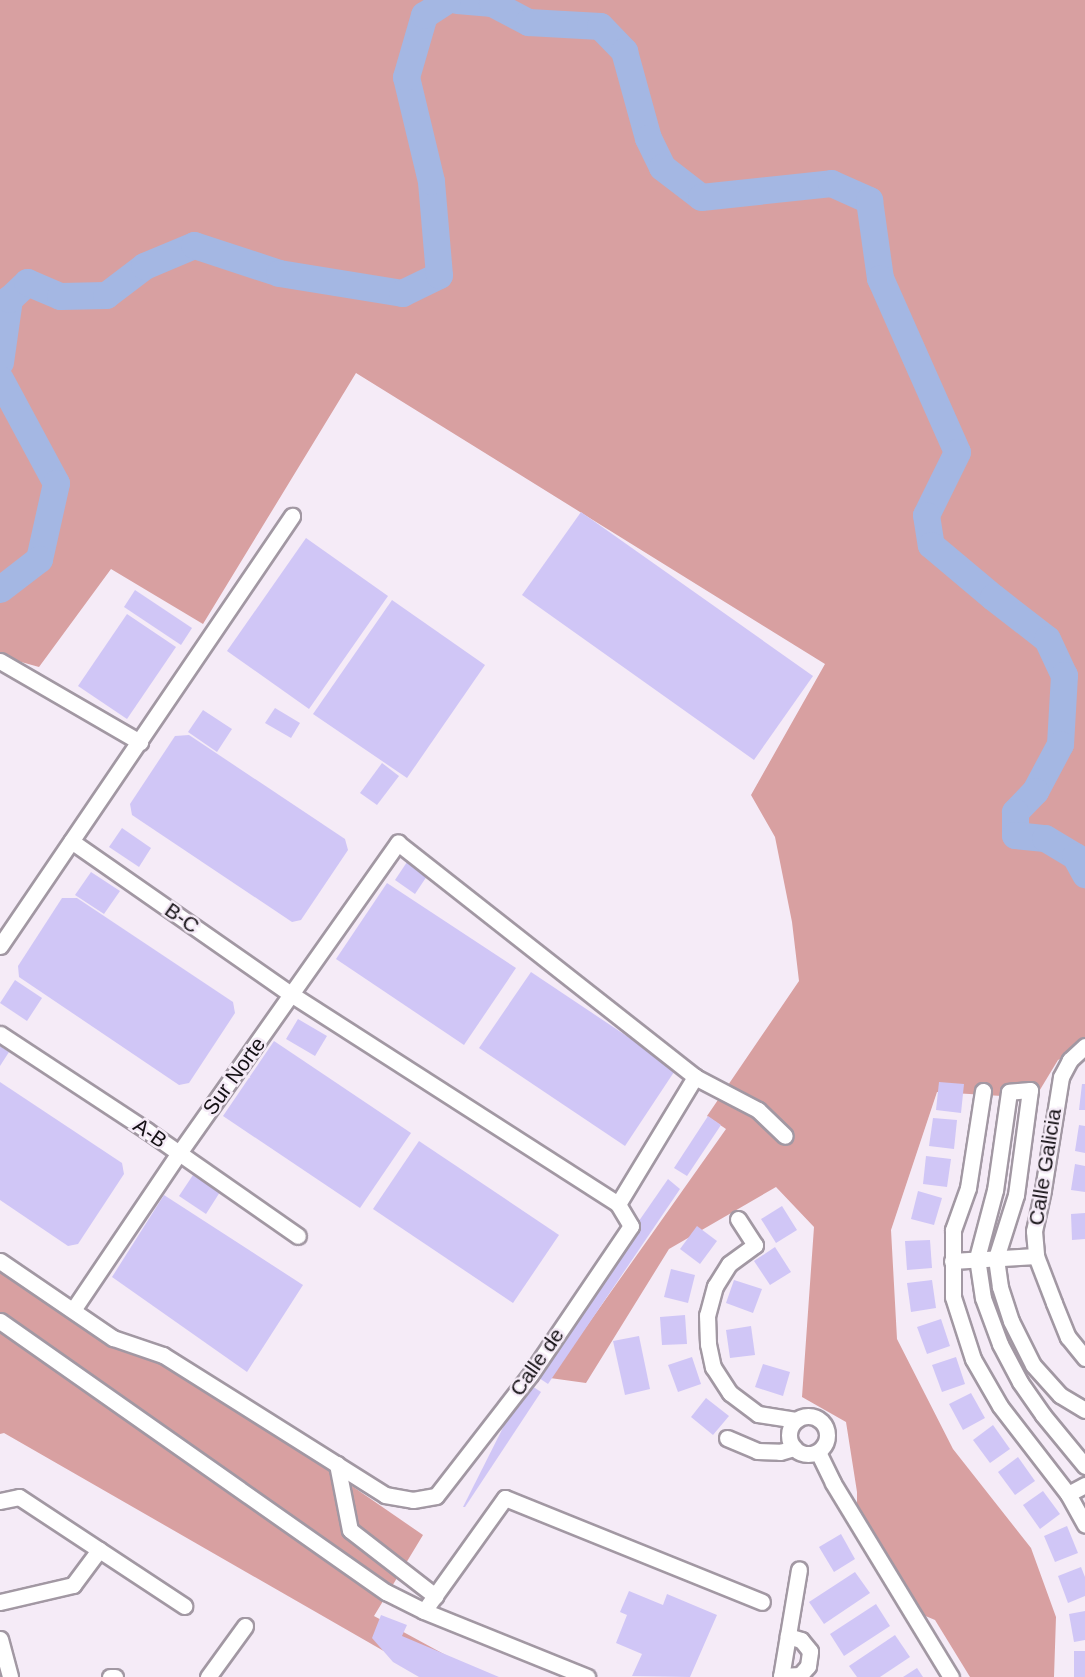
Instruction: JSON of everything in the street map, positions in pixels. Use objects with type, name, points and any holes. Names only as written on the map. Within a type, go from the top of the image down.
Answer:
[{"type":"street","points":[[0,946],[292,516]]},
{"type":"street","points":[[0,661],[140,742]]},
{"type":"street","name":"B-C","points":[[71,842],[292,995],[618,1204]]},
{"type":"street","name":"Sur Norte","points":[[73,1310],[179,1153],[398,843],[695,1077]]},
{"type":"street","name":"A-B","points":[[0,1034],[179,1153],[298,1236]]},
{"type":"street","name":"Calle Galicia","points":[[1085,1046],[1070,1060],[1061,1077],[1034,1231],[1036,1256],[1068,1337],[1085,1358]]},
{"type":"street","points":[[618,1204],[695,1077],[759,1110],[785,1136]]},
{"type":"street","points":[[1085,1410],[1060,1395],[1033,1365],[1011,1321],[996,1258],[1016,1195],[1030,1090],[1009,1092],[995,1190],[977,1258],[983,1299],[1000,1344],[1042,1415],[1085,1466]]},
{"type":"street","points":[[983,1091],[968,1188],[953,1230],[953,1297],[974,1359],[1000,1406],[1076,1500],[1085,1525]]},
{"type":"street","name":"Calle de","points":[[338,1464],[385,1495],[413,1500],[436,1496],[530,1374],[631,1226],[618,1204]]},
{"type":"street","points":[[738,1219],[755,1245],[729,1264],[715,1286],[707,1315],[708,1344],[713,1367],[730,1393],[759,1414],[796,1420],[814,1417],[824,1425],[826,1443],[818,1452],[806,1454],[794,1448],[789,1431],[796,1420]]},
{"type":"street","points":[[952,1261],[1036,1256]]},
{"type":"street","points":[[0,1261],[113,1338],[163,1355],[338,1464],[350,1530],[435,1596]]},
{"type":"street","points":[[0,1321],[386,1592],[424,1611],[587,1677]]},
{"type":"street","points":[[728,1438],[757,1451],[780,1452],[794,1448]]},
{"type":"street","points":[[818,1452],[833,1483],[951,1677]]},
{"type":"street","points":[[1076,1500],[1085,1485]]},
{"type":"street","points":[[0,1501],[19,1497],[184,1606]]},
{"type":"street","points":[[424,1611],[505,1498],[762,1602]]},
{"type":"street","points":[[0,1602],[73,1585],[99,1550]]},
{"type":"street","points":[[788,1636],[801,1640],[810,1651],[808,1666],[800,1675],[781,1676],[799,1570]]},
{"type":"street","points":[[208,1677],[245,1626]]},
{"type":"street","points":[[0,1640],[10,1677]]},
{"type":"shaded area","points":[[0,0],[1085,0],[1085,1048],[1058,1060],[1035,1098],[937,1092],[891,1230],[897,1339],[953,1449],[1031,1548],[1056,1617],[1054,1677],[970,1677],[935,1620],[916,1612],[857,1510],[857,1492],[846,1422],[802,1397],[814,1227],[776,1187],[669,1249],[586,1383],[550,1378],[726,1129],[707,1116],[799,981],[792,922],[775,837],[751,795],[825,664],[356,373],[203,624],[111,569],[39,667],[0,656]]},
{"type":"shaded area","points":[[0,1272],[80,1326],[165,1357],[423,1535],[374,1616],[486,1677],[429,1677],[4,1433],[0,1434]]},
{"type":"building","points":[[581,512],[813,676],[754,760],[522,595]]},
{"type":"building","points":[[306,538],[388,596],[309,709],[227,651]]},
{"type":"building","points":[[135,590],[192,628],[181,645],[124,607]]},
{"type":"building","points":[[392,600],[485,665],[407,778],[313,714]]},
{"type":"building","points":[[127,614],[176,647],[127,719],[78,686]]},
{"type":"building","points":[[275,708],[300,723],[291,738],[265,723]]},
{"type":"building","points":[[203,710],[232,729],[217,752],[188,732]]},
{"type":"building","points":[[189,735],[345,839],[348,850],[301,920],[292,922],[132,815],[130,804],[175,736]]},
{"type":"building","points":[[382,763],[399,776],[377,805],[360,793]]},
{"type":"building","points":[[122,828],[151,848],[139,867],[109,847]]},
{"type":"building","points":[[409,859],[429,873],[415,894],[395,880]]},
{"type":"building","points":[[91,872],[120,891],[104,914],[75,895]]},
{"type":"building","points":[[387,883],[516,968],[464,1045],[336,959]]},
{"type":"building","points":[[62,898],[77,898],[233,1002],[235,1013],[189,1083],[179,1085],[19,977],[18,966]]},
{"type":"building","points":[[531,972],[676,1069],[625,1146],[479,1048]]},
{"type":"building","points":[[15,980],[42,998],[27,1021],[0,1003]]},
{"type":"building","points":[[298,1019],[327,1036],[315,1056],[286,1039]]},
{"type":"building","points":[[274,1041],[411,1133],[360,1208],[223,1116]]},
{"type":"building","points":[[0,1046],[9,1052],[0,1066]]},
{"type":"building","points":[[0,1082],[122,1163],[124,1174],[78,1244],[68,1246],[0,1200]]},
{"type":"building","points":[[939,1082],[964,1084],[961,1113],[936,1110]]},
{"type":"building","points":[[1082,1084],[1085,1084],[1085,1110],[1079,1110]]},
{"type":"building","points":[[708,1116],[721,1125],[687,1176],[674,1168]]},
{"type":"building","points":[[933,1118],[957,1120],[954,1149],[929,1146]]},
{"type":"building","points":[[1079,1125],[1085,1126],[1085,1153],[1075,1151]]},
{"type":"building","points":[[419,1141],[559,1235],[513,1303],[373,1209]]},
{"type":"building","points":[[926,1156],[951,1159],[947,1187],[923,1184]]},
{"type":"building","points":[[1075,1164],[1085,1166],[1085,1192],[1071,1190]]},
{"type":"building","points":[[193,1175],[220,1192],[206,1214],[179,1196]]},
{"type":"building","points":[[668,1179],[680,1189],[548,1384],[533,1374]]},
{"type":"building","points":[[918,1191],[942,1198],[934,1225],[911,1219]]},
{"type":"building","points":[[164,1195],[303,1285],[247,1372],[112,1277]]},
{"type":"building","points":[[782,1206],[797,1230],[776,1243],[761,1219]]},
{"type":"building","points":[[1085,1213],[1085,1239],[1072,1240],[1071,1214]]},
{"type":"building","points":[[697,1226],[717,1241],[700,1264],[680,1249]]},
{"type":"building","points":[[930,1240],[932,1268],[907,1270],[905,1241]]},
{"type":"building","points":[[775,1247],[791,1272],[770,1285],[754,1261]]},
{"type":"building","points":[[671,1269],[695,1275],[688,1303],[664,1297]]},
{"type":"building","points":[[734,1280],[762,1289],[753,1313],[726,1303]]},
{"type":"building","points":[[932,1280],[936,1308],[911,1312],[907,1283]]},
{"type":"building","points":[[685,1315],[687,1344],[662,1345],[660,1317]]},
{"type":"building","points":[[941,1319],[950,1346],[927,1354],[917,1327]]},
{"type":"building","points":[[751,1326],[755,1355],[730,1358],[726,1330]]},
{"type":"building","points":[[639,1336],[650,1389],[625,1395],[613,1341]]},
{"type":"building","points":[[692,1357],[701,1384],[678,1392],[668,1365]]},
{"type":"building","points":[[956,1357],[965,1384],[942,1392],[932,1365]]},
{"type":"building","points":[[763,1364],[790,1372],[783,1396],[755,1387]]},
{"type":"building","points":[[526,1382],[541,1392],[463,1507]]},
{"type":"building","points":[[971,1393],[985,1418],[963,1430],[949,1404]]},
{"type":"building","points":[[706,1398],[729,1416],[713,1435],[691,1417]]},
{"type":"building","points":[[993,1425],[1010,1449],[990,1463],[973,1440]]},
{"type":"building","points":[[1018,1457],[1035,1481],[1015,1495],[998,1472]]},
{"type":"building","points":[[1043,1491],[1060,1514],[1040,1529],[1023,1505]]},
{"type":"building","points":[[1067,1526],[1078,1553],[1055,1562],[1044,1536]]},
{"type":"building","points":[[841,1534],[855,1559],[834,1572],[819,1547]]},
{"type":"building","points":[[1081,1567],[1085,1577],[1085,1596],[1068,1603],[1058,1576]]},
{"type":"building","points":[[855,1572],[870,1593],[824,1624],[809,1602]]},
{"type":"building","points":[[629,1591],[663,1605],[667,1594],[717,1615],[690,1677],[632,1676],[642,1654],[616,1643],[627,1615],[620,1612]]},
{"type":"building","points":[[876,1604],[890,1626],[844,1656],[830,1634]]},
{"type":"building","points":[[1085,1611],[1085,1640],[1074,1642],[1069,1614]]},
{"type":"building","points":[[381,1615],[407,1625],[402,1636],[499,1677],[419,1677],[393,1662],[372,1638]]},
{"type":"building","points":[[895,1635],[910,1657],[880,1677],[857,1677],[849,1666]]},
{"type":"building","points":[[1074,1651],[1085,1651],[1085,1677],[1074,1677]]},
{"type":"building","points":[[917,1668],[923,1677],[903,1677]]},
{"type":"waterway","points":[[0,362],[9,299],[27,282],[60,296],[106,295],[144,266],[194,245],[279,273],[402,293],[439,275],[431,181],[406,77],[424,15],[447,0]]},
{"type":"waterway","points":[[457,0],[492,3],[528,22],[600,26],[624,51],[648,138],[662,167],[701,197],[831,183],[869,200],[880,278],[957,452],[926,515],[931,545],[1047,639],[1064,675],[1060,744],[1035,791],[1015,812],[1015,835],[1045,838],[1075,856],[1085,874]]},
{"type":"waterway","points":[[0,379],[56,483],[39,559],[0,589]]}]
